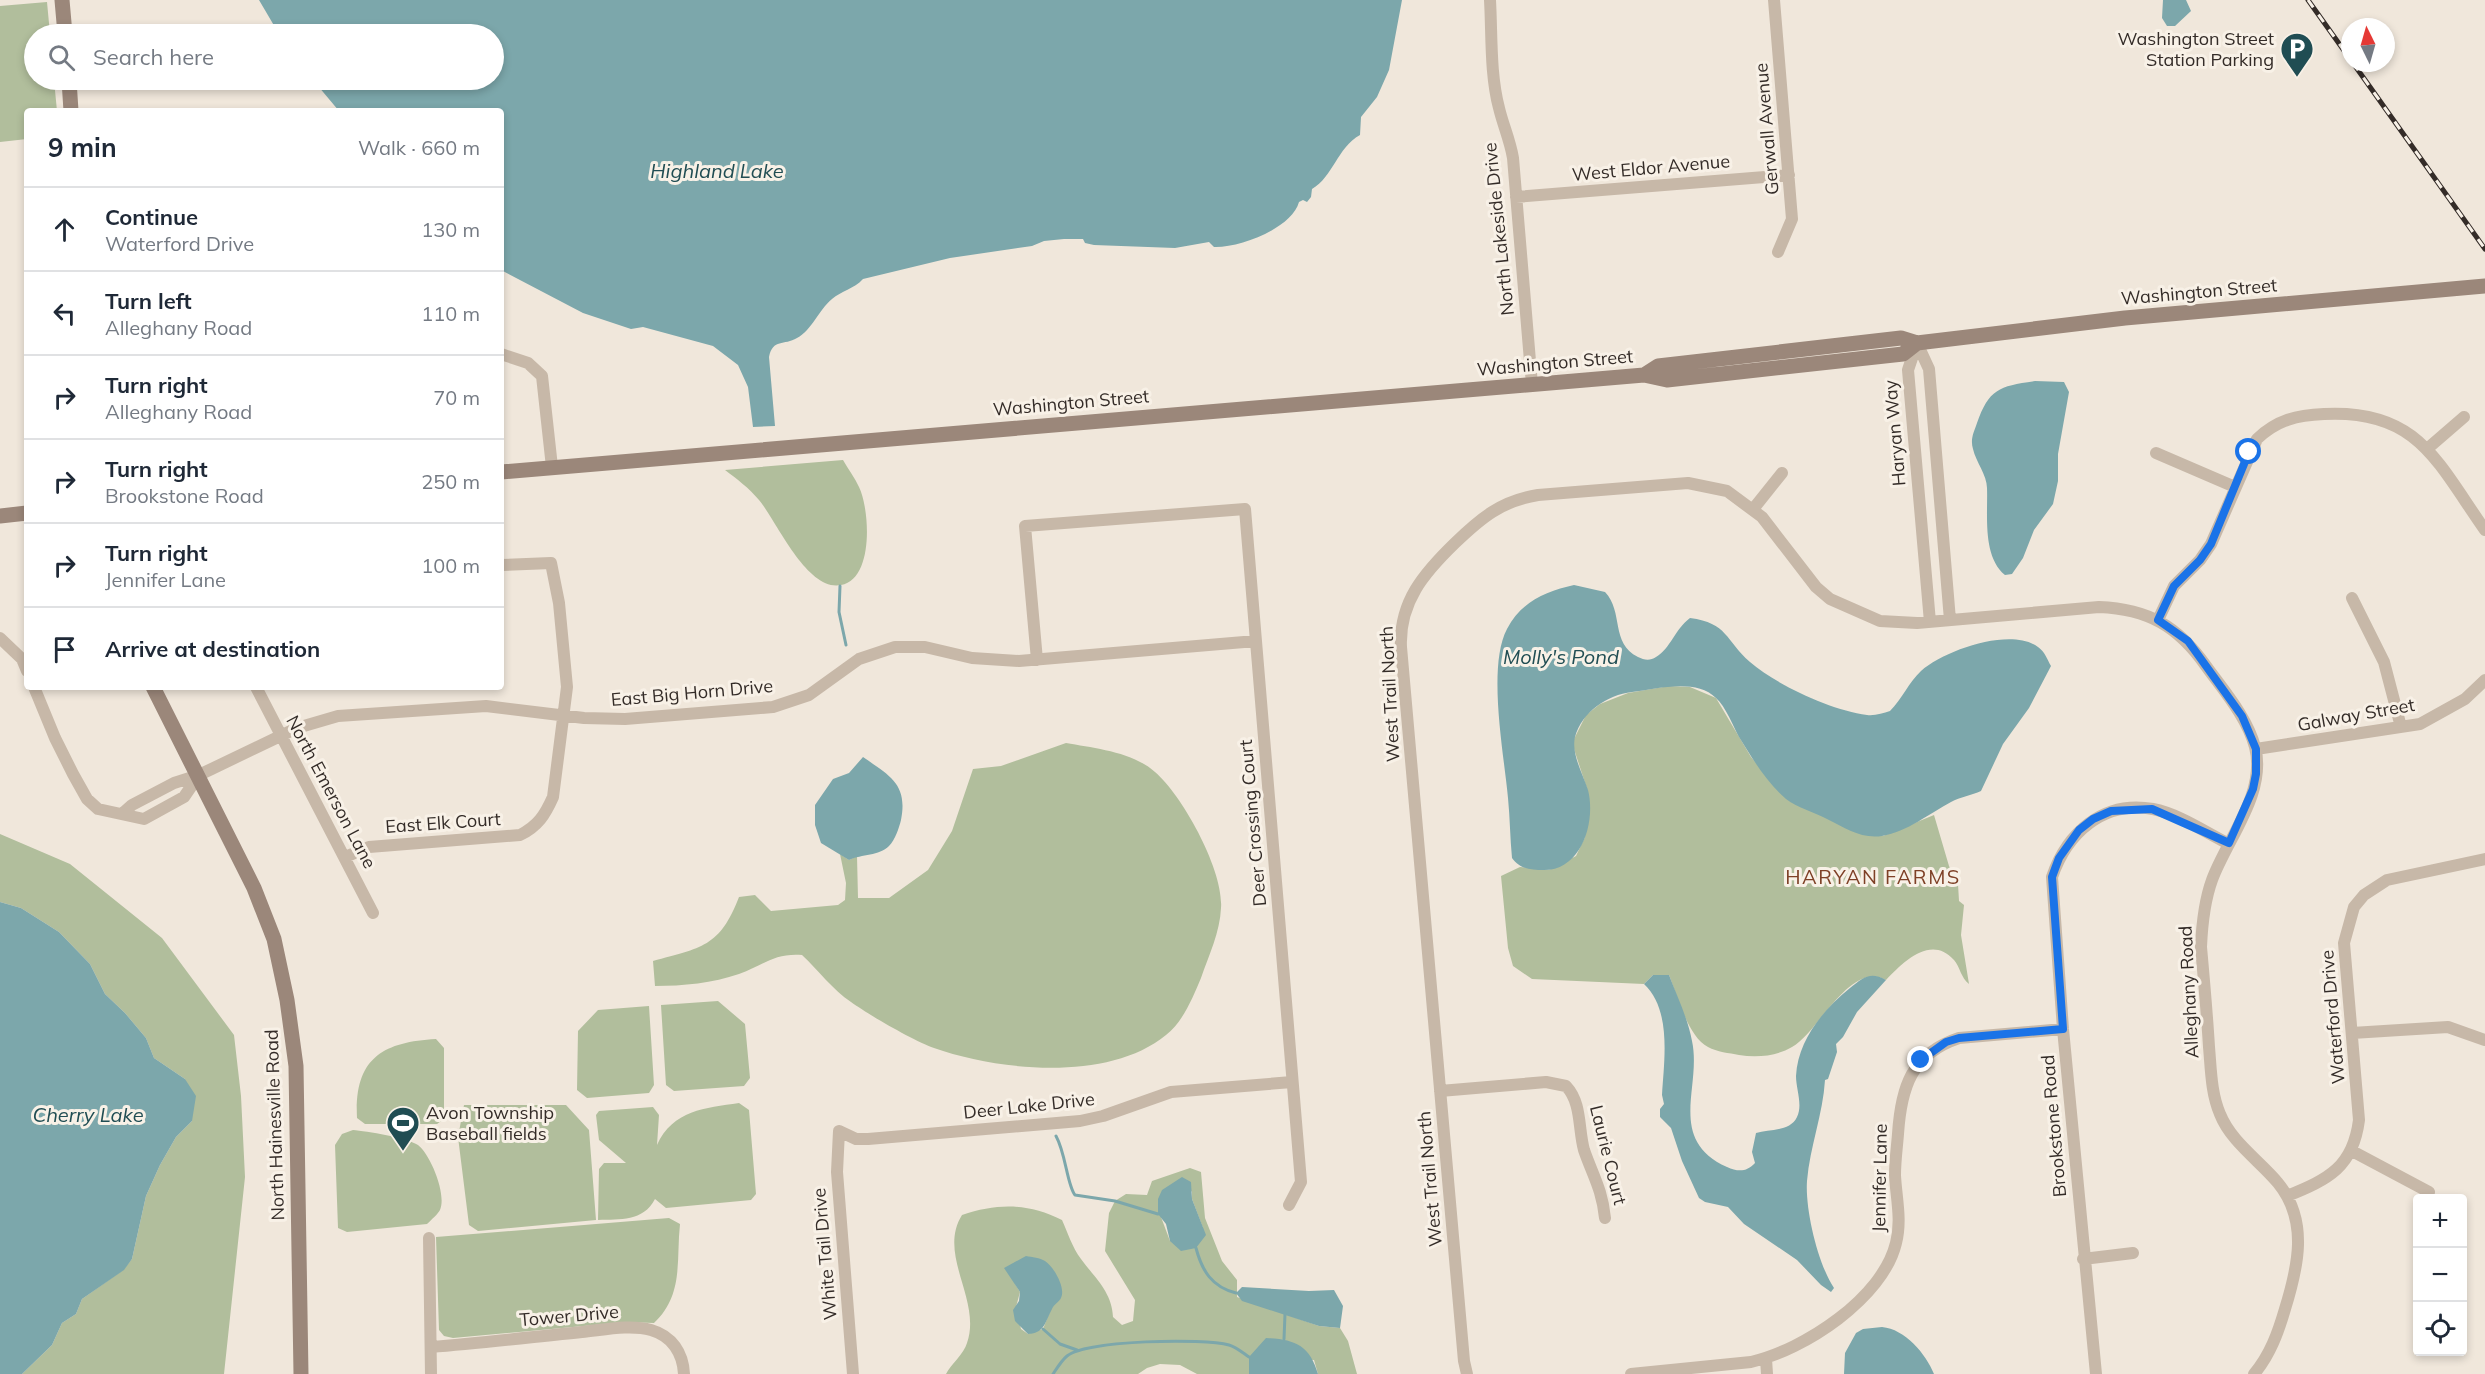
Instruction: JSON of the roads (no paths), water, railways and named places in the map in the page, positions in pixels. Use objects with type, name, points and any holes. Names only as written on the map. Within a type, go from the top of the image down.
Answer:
[{"type":"main road","points":[[62,0],[64,24]]},
{"type":"main road","points":[[70,90],[71,108]]},
{"type":"main road","name":"Washington Street","points":[[504,472],[1644,375],[1658,366],[1900,338],[1917,343],[2126,318],[2485,286]]},
{"type":"main road","points":[[0,516],[24,513]]},
{"type":"main road","name":"North Hainesville Road","points":[[155,690],[254,888],[274,939],[288,1000],[296,1066],[301,1374]]},
{"type":"street","name":"North Lakeside Drive","points":[[1490,0],[1494,78],[1499,108],[1509,134],[1532,385]]},
{"type":"street","name":"Gerwall Avenue","points":[[1774,0],[1792,219],[1778,252]]},
{"type":"street","name":"West Eldor Avenue","points":[[1516,197],[1789,175]]},
{"type":"street","name":"Haryan Way","points":[[1917,343],[1908,370],[1940,621]]},
{"type":"street","points":[[1917,343],[1929,369],[1940,621]]},
{"type":"street","points":[[504,355],[528,363],[542,376],[552,467]]},
{"type":"street","points":[[2158,620],[2174,586],[2200,560],[2211,544],[2257,439],[2268,428],[2303,415],[2349,412],[2371,415],[2392,423],[2427,449],[2485,530]]},
{"type":"street","points":[[2427,449],[2464,417]]},
{"type":"street","points":[[2156,453],[2235,487]]},
{"type":"street","points":[[1754,508],[1782,473]]},
{"type":"street","name":"West Trail North","points":[[1467,1374],[1401,647],[1401,629],[1410,598],[1430,568],[1483,517],[1516,498],[1688,483],[1727,491],[1754,508],[1805,575],[1830,599],[1880,621],[1940,621]]},
{"type":"street","name":"Deer Crossing Court","points":[[1037,660],[1025,526],[1245,509],[1301,1182],[1289,1205]]},
{"type":"street","name":"East Elk Court","points":[[345,857],[369,847],[504,838],[528,831],[546,814],[553,797],[567,687],[559,603],[551,563],[504,566]]},
{"type":"street","points":[[2352,598],[2392,683],[2401,727]]},
{"type":"street","name":"Alleghany Road","points":[[1940,621],[2099,607],[2118,608],[2158,620],[2188,641],[2242,716],[2256,749],[2256,774],[2253,789],[2212,880],[2202,925],[2201,947],[2213,1085],[2220,1115],[2229,1130],[2287,1196],[2294,1213],[2299,1240],[2297,1272],[2274,1341],[2254,1374]]},
{"type":"street","points":[[0,638],[22,659],[24,664]]},
{"type":"street","name":"East Big Horn Drive","points":[[123,813],[132,805],[174,783],[199,775],[319,719],[338,716],[459,706],[486,706],[625,719],[773,707],[809,695],[859,659],[895,648],[932,648],[996,661],[1037,660],[1256,641]]},
{"type":"street","name":"Galway Street","points":[[2256,749],[2420,724],[2439,716],[2465,699],[2485,680]]},
{"type":"street","points":[[35,690],[55,738],[87,799],[98,809],[144,819],[184,798],[199,775]]},
{"type":"street","name":"North Emerson Lane","points":[[258,690],[374,913]]},
{"type":"street","name":"Brookstone Road","points":[[2096,1374],[2083,1259],[2052,877],[2059,858],[2079,830],[2093,819],[2111,811],[2152,809],[2229,843]]},
{"type":"street","name":"Waterford Drive","points":[[2287,1196],[2333,1174],[2352,1151],[2359,1120],[2344,943],[2354,907],[2364,895],[2387,880],[2485,859]]},
{"type":"street","points":[[2352,1033],[2448,1027],[2485,1040]]},
{"type":"street","name":"Jennifer Lane","points":[[1631,1374],[1726,1366],[1766,1359],[1822,1331],[1864,1296],[1888,1265],[1899,1227],[1895,1172],[1899,1118],[1906,1086],[1921,1060],[1946,1042],[1959,1038],[2063,1029]]},
{"type":"street","name":"Deer Lake Drive","points":[[838,1131],[856,1139],[868,1139],[1080,1121],[1102,1116],[1171,1092],[1292,1082]]},
{"type":"street","name":"Laurie Court","points":[[1440,1091],[1546,1083],[1566,1086],[1576,1102],[1581,1135],[1602,1193],[1605,1218]]},
{"type":"street","name":"White Tail Drive","points":[[838,1131],[837,1172],[853,1374]]},
{"type":"street","points":[[2352,1151],[2429,1192]]},
{"type":"street","points":[[429,1238],[431,1374]]},
{"type":"street","points":[[2083,1259],[2133,1253]]},
{"type":"street","name":"Tower Drive","points":[[431,1347],[616,1329],[650,1329],[664,1336],[675,1346],[681,1356],[684,1374]]},
{"type":"street","points":[[1766,1359],[1767,1374]]},
{"type":"water","name":"Highland Lake","points":[[259,0],[1402,0],[1389,70],[1377,97],[1361,117],[1360,135],[1346,147],[1325,177],[1312,189],[1311,197],[1307,202],[1303,200],[1299,202],[1294,211],[1276,228],[1264,235],[1237,244],[1214,247],[1209,242],[1175,248],[1094,245],[1085,243],[1083,239],[1044,241],[1032,246],[950,258],[863,279],[832,299],[802,335],[773,347],[769,357],[775,426],[753,427],[748,387],[738,365],[713,346],[643,327],[631,329],[583,313],[504,272],[504,108],[336,108],[321,90],[504,90],[504,24],[273,24]]},
{"type":"water","points":[[2163,0],[2186,0],[2191,11],[2175,26],[2167,26],[2162,18]]},
{"type":"water","points":[[2035,381],[2064,382],[2069,392],[2058,454],[2058,481],[2053,504],[2034,530],[2023,558],[2012,574],[2005,575],[1998,567],[1989,546],[1987,483],[1974,454],[1972,439],[1981,412],[1991,396],[2012,385]]},
{"type":"water","name":"Molly's Pond","points":[[1574,585],[1605,592],[1611,600],[1624,644],[1629,651],[1640,658],[1652,659],[1661,653],[1680,627],[1690,618],[1702,620],[1719,628],[1750,662],[1775,680],[1806,696],[1837,708],[1867,715],[1890,711],[1921,671],[1946,656],[1978,644],[1995,640],[2026,641],[2040,649],[2051,666],[2029,708],[2003,744],[1981,791],[1955,800],[1900,831],[1874,837],[1853,832],[1786,799],[1772,786],[1755,762],[1723,706],[1708,692],[1698,688],[1676,686],[1614,697],[1597,706],[1583,720],[1575,737],[1576,757],[1590,802],[1588,829],[1583,842],[1568,862],[1557,868],[1530,869],[1518,865],[1512,858],[1497,688],[1501,645],[1507,629],[1527,605],[1544,594]]},
{"type":"water","points":[[863,757],[895,782],[902,798],[901,820],[889,846],[875,853],[849,860],[821,843],[815,825],[815,805],[833,779],[849,773]]},
{"type":"water","name":"Cherry Lake","points":[[0,902],[21,908],[59,932],[90,964],[105,994],[146,1038],[154,1058],[185,1079],[196,1096],[192,1121],[176,1137],[146,1196],[132,1259],[124,1270],[82,1299],[76,1314],[62,1323],[52,1345],[22,1374],[0,1374]]},
{"type":"water","points":[[1653,975],[1669,975],[1690,1033],[1694,1058],[1690,1111],[1697,1142],[1708,1155],[1735,1170],[1746,1170],[1755,1163],[1752,1152],[1756,1133],[1784,1128],[1794,1122],[1797,1117],[1799,1097],[1796,1076],[1801,1050],[1822,1016],[1830,1006],[1863,979],[1875,976],[1886,980],[1857,1012],[1843,1037],[1836,1044],[1837,1052],[1828,1079],[1825,1080],[1811,1155],[1807,1181],[1808,1207],[1818,1251],[1834,1288],[1831,1292],[1797,1260],[1744,1224],[1728,1207],[1705,1202],[1699,1198],[1682,1161],[1671,1128],[1660,1117],[1660,1109],[1664,1104],[1662,1095],[1665,1052],[1663,1022],[1653,995],[1644,984]]},
{"type":"water","points":[[1182,1177],[1191,1182],[1192,1199],[1206,1235],[1196,1248],[1181,1251],[1170,1241],[1166,1224],[1158,1214],[1158,1199],[1162,1190]]},
{"type":"water","points":[[1026,1256],[1045,1261],[1055,1273],[1062,1289],[1061,1298],[1053,1307],[1041,1329],[1028,1334],[1015,1321],[1013,1310],[1019,1301],[1020,1292],[1004,1268]]},
{"type":"water","points":[[1242,1287],[1309,1291],[1334,1290],[1343,1306],[1340,1328],[1319,1326],[1242,1301],[1236,1293]]},
{"type":"water","points":[[1882,1327],[1899,1332],[1914,1344],[1926,1358],[1934,1374],[1844,1374],[1845,1353],[1856,1333],[1863,1329]]},
{"type":"water","points":[[1266,1338],[1285,1340],[1300,1346],[1310,1356],[1318,1374],[1249,1374],[1249,1357]]},
{"type":"waterway","points":[[840,586],[839,612],[846,645]]},
{"type":"waterway","points":[[1056,1136],[1075,1195],[1115,1201],[1158,1214]]},
{"type":"waterway","points":[[1196,1248],[1201,1264],[1209,1277],[1220,1287],[1236,1293]]},
{"type":"waterway","points":[[1284,1339],[1285,1314]]},
{"type":"waterway","points":[[1043,1329],[1060,1344],[1077,1350]]},
{"type":"waterway","points":[[1053,1374],[1067,1356],[1078,1351],[1120,1344],[1172,1341],[1216,1343],[1232,1346],[1249,1357]]},
{"type":"railway","points":[[2308,0],[2341,46]]},
{"type":"railway","points":[[2359,72],[2485,249]]},
{"type":"place","name":"Washington Street Station Parking","points":[[2297,78]]},
{"type":"place","name":"Avon Township Baseball fields","points":[[403,1152]]},
{"type":"district","name":"HARYAN FARMS","points":[[1873,877]]}]
